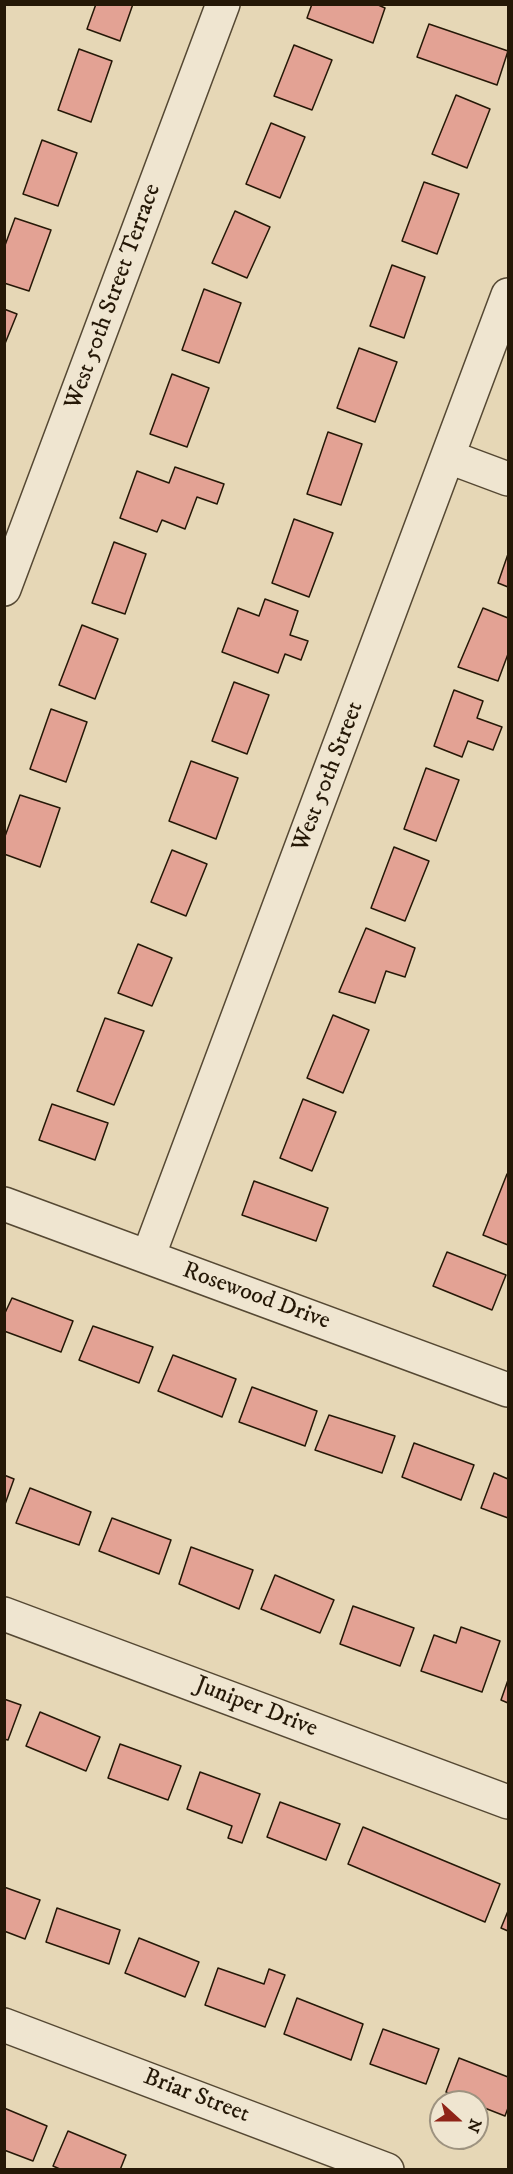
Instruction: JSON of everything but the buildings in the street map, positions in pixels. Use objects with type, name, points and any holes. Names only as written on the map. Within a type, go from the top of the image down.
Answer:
[{"type":"street","name":"West 50th Street Terrace","points":[[4,589],[223,4]]},
{"type":"street","name":"West 50th Street","points":[[148,1257],[508,296]]},
{"type":"street","points":[[449,457],[508,479]]},
{"type":"street","name":"Rosewood Drive","points":[[4,1204],[508,1390]]},
{"type":"street","name":"Juniper Drive","points":[[4,1614],[508,1802]]},
{"type":"street","name":"Briar Street","points":[[4,2025],[387,2169]]}]
